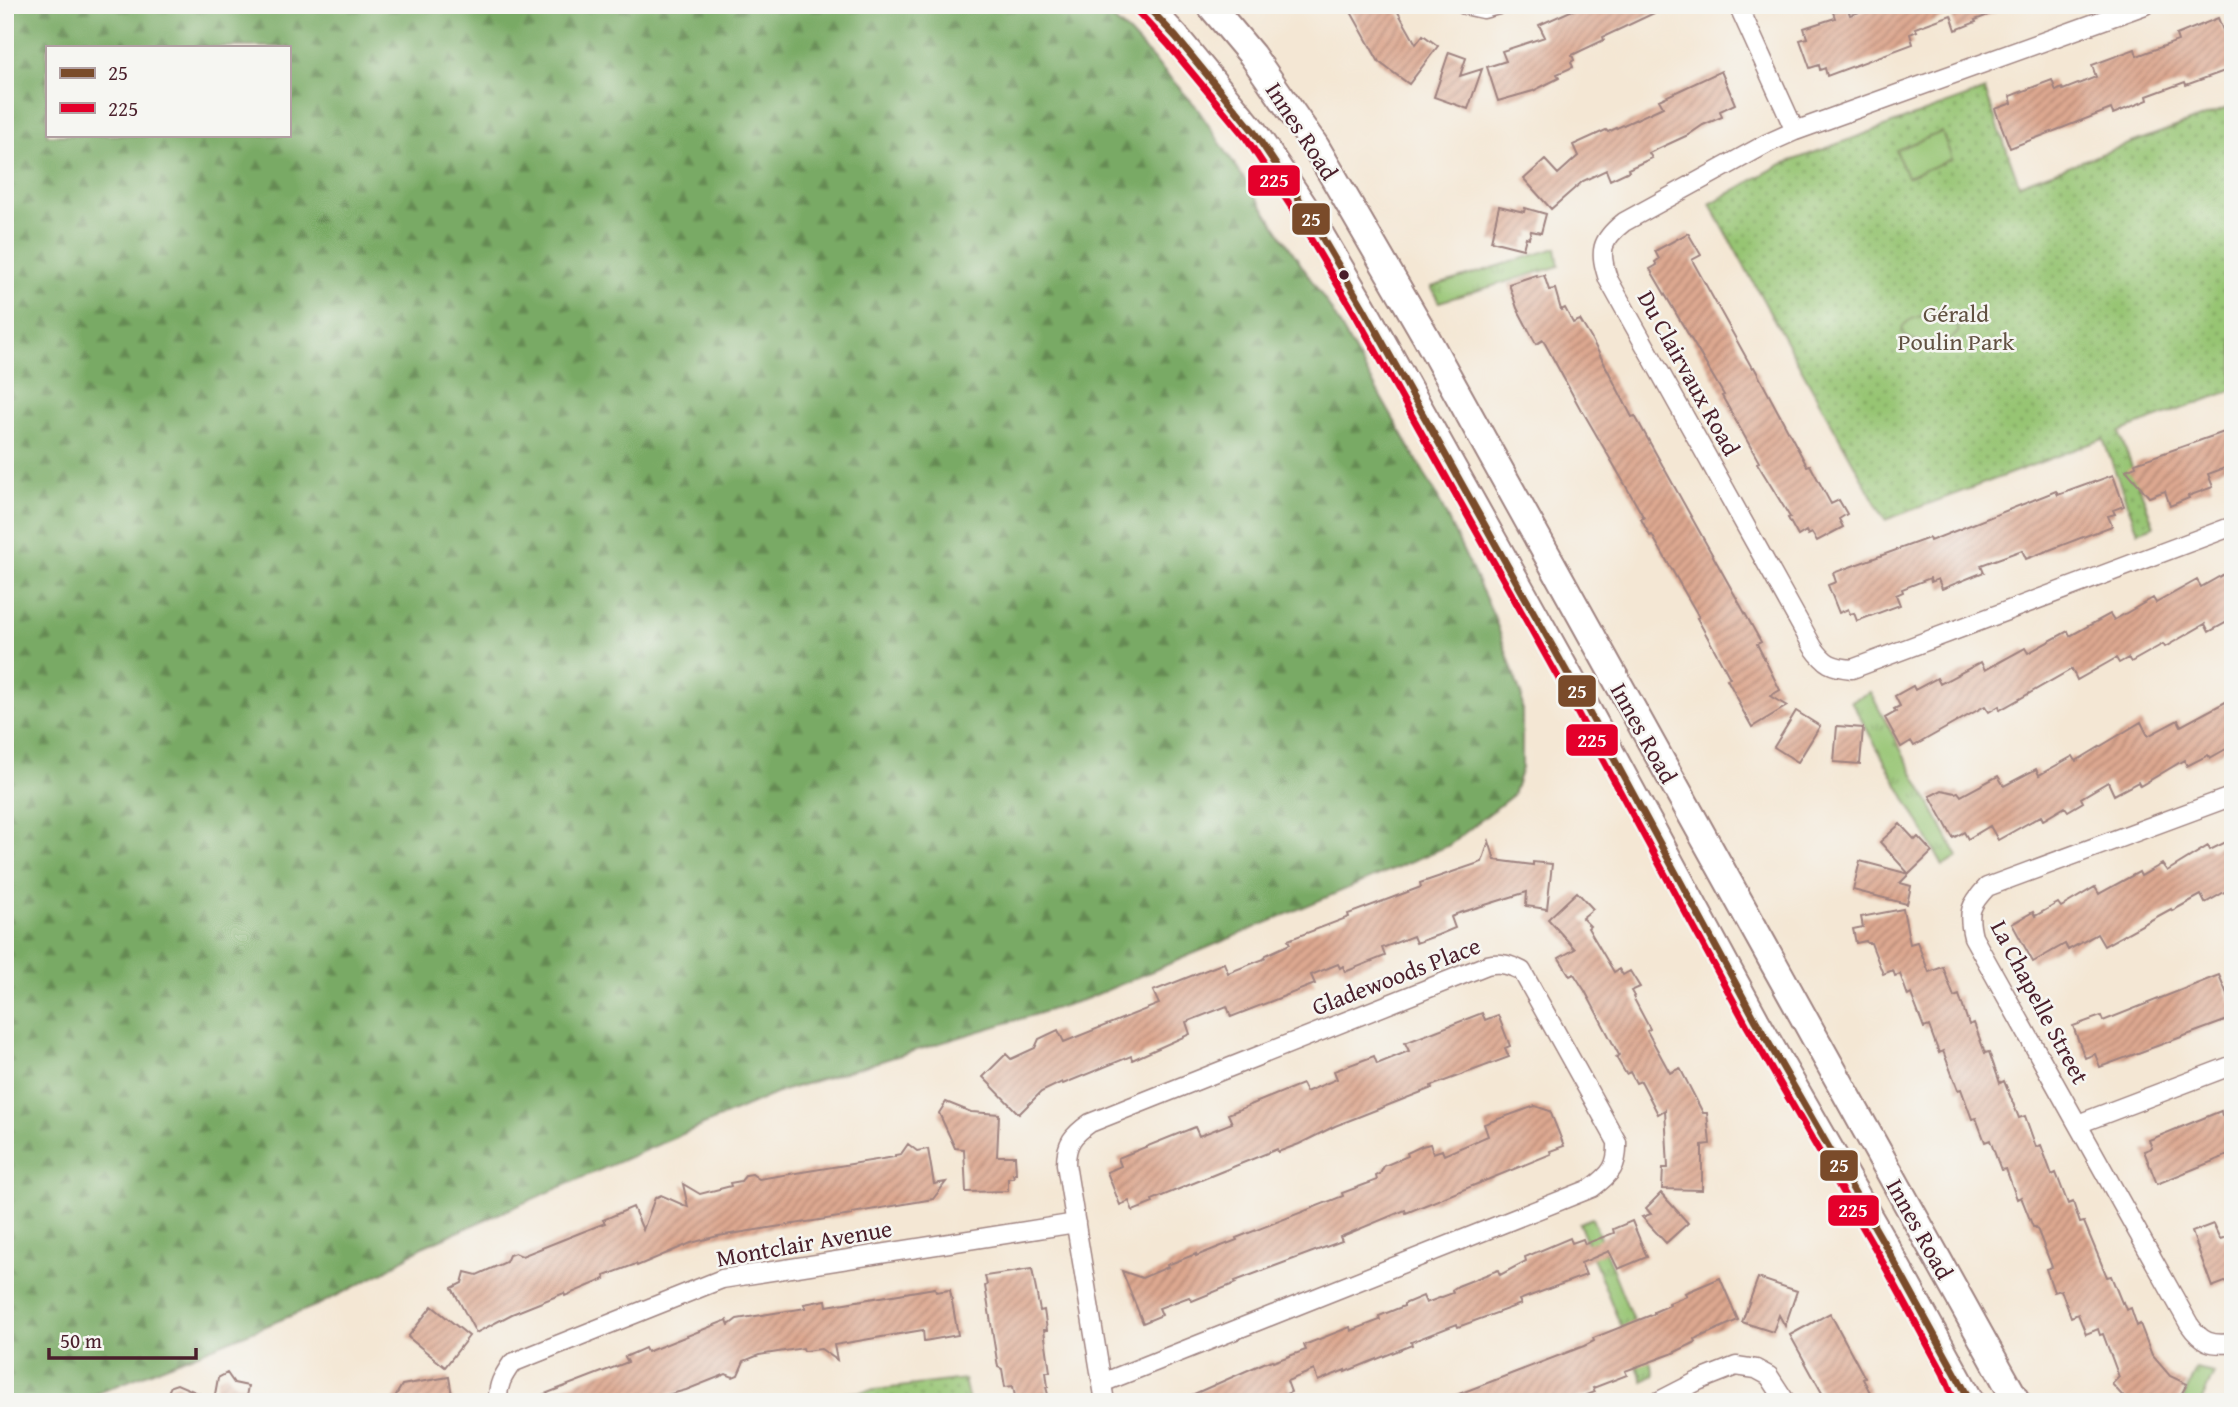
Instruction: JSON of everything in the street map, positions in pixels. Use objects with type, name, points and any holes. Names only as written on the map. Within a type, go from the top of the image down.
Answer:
[{"type":"main road","name":"Innes Road","points":[[1146,5],[1176,37],[1254,132],[1303,205],[1573,683],[1756,1021],[1885,1245],[1969,1402]]},
{"type":"main road","name":"Innes Road","points":[[1210,5],[1252,55],[1316,147],[1413,316],[2017,1402]]},
{"type":"street","points":[[1465,5],[1483,9],[1498,5]]},
{"type":"street","points":[[1738,5],[1795,131]]},
{"type":"street","name":"Du Clairvaux Road","points":[[2145,5],[1768,143],[1624,222],[1612,232],[1603,245],[1602,260],[1608,279],[1806,635],[1823,661],[1837,668],[1852,669],[2233,526]]},
{"type":"street","name":"La Chapelle Street","points":[[2233,796],[1987,887],[1974,900],[1970,912],[1973,937],[2198,1338],[2217,1345],[2233,1343]]},
{"type":"street","name":"Gladewoods Place","points":[[1102,1383],[1592,1188],[1610,1175],[1618,1157],[1617,1142],[1530,981],[1522,971],[1510,965],[1487,965],[1090,1124],[1075,1133],[1066,1152],[1066,1164],[1105,1402]]},
{"type":"street","points":[[2078,1125],[2233,1065]]},
{"type":"street","name":"Montclair Avenue","points":[[498,1402],[497,1391],[502,1377],[512,1363],[722,1279],[1076,1223]]},
{"type":"street","points":[[1657,1402],[1698,1381],[1736,1366],[1756,1369],[1769,1376],[1786,1402]]},
{"type":"green space","points":[[5,5],[1096,5],[1130,34],[1195,105],[1330,308],[1435,492],[1494,616],[1522,698],[1522,768],[1513,795],[1448,846],[1086,999],[782,1091],[422,1247],[386,1271],[320,1304],[76,1402],[5,1402]]},
{"type":"green space","name":"Gérald Poulin Park","points":[[1985,90],[2019,184],[2233,106],[2233,390],[2119,432],[2154,526],[2138,532],[2103,439],[1885,520],[1710,204],[1780,165]]},
{"type":"green space","points":[[1942,132],[1952,159],[1907,177],[1896,150]]},
{"type":"green space","points":[[1556,248],[1559,266],[1439,302],[1431,287]]},
{"type":"green space","points":[[1928,315],[1947,317],[1959,331],[1948,341],[1934,344],[1905,337],[1902,328],[1907,322]]},
{"type":"green space","points":[[1870,692],[1958,857],[1943,866],[1851,701]]},
{"type":"green space","points":[[1592,1218],[1655,1375],[1643,1381],[1579,1223]]},
{"type":"green space","points":[[2196,1369],[2214,1373],[2201,1402],[2182,1402]]},
{"type":"green space","points":[[964,1379],[969,1402],[776,1402]]},
{"type":"building","points":[[1364,5],[1394,5],[1416,44],[1423,35],[1438,46],[1409,84],[1379,62],[1351,12]]},
{"type":"building","points":[[1584,5],[1671,5],[1572,55],[1573,67],[1557,74],[1559,78],[1533,91],[1498,101],[1487,67],[1506,61],[1502,51],[1545,37],[1539,25]]},
{"type":"building","points":[[1882,5],[2009,7],[1956,30],[1951,15],[1915,28],[1917,31],[1910,34],[1913,44],[1827,76],[1825,68],[1820,70],[1819,65],[1810,68],[1800,40],[1807,38],[1804,28],[1835,18],[1833,12],[1847,7],[1850,15]]},
{"type":"building","points":[[2218,18],[2225,35],[2233,32],[2233,68],[2186,85],[2185,82],[2147,96],[2148,100],[2113,114],[2111,109],[2010,148],[1995,109],[2012,103],[2010,96],[2052,80],[2056,91],[2062,88],[2063,90],[2096,77],[2092,65],[2135,49],[2137,56],[2178,41],[2176,35]]},
{"type":"building","points":[[1449,52],[1466,58],[1460,76],[1482,69],[1468,109],[1434,97]]},
{"type":"building","points":[[1721,71],[1735,104],[1720,111],[1722,117],[1649,153],[1652,158],[1628,169],[1629,171],[1610,180],[1606,170],[1583,181],[1551,209],[1524,179],[1545,160],[1558,174],[1578,156],[1573,145],[1663,107],[1659,100]]},
{"type":"building","points":[[1499,206],[1524,212],[1525,208],[1546,214],[1541,233],[1531,231],[1529,238],[1526,237],[1523,249],[1491,241]]},
{"type":"building","points":[[1688,233],[1701,255],[1692,260],[1807,466],[1810,465],[1831,504],[1839,500],[1847,514],[1839,519],[1843,527],[1817,541],[1812,533],[1808,535],[1806,531],[1798,536],[1788,518],[1790,517],[1757,463],[1759,462],[1722,396],[1724,395],[1650,269],[1657,265],[1655,262],[1659,259],[1655,251]]},
{"type":"building","points":[[1544,275],[1549,290],[1555,289],[1561,310],[1565,308],[1573,323],[1580,320],[1632,417],[1635,416],[1761,642],[1757,644],[1780,690],[1770,696],[1787,706],[1752,727],[1727,679],[1730,678],[1697,618],[1699,617],[1652,535],[1650,536],[1641,519],[1644,518],[1543,340],[1536,344],[1517,308],[1509,284]]},
{"type":"building","points":[[2233,429],[2233,465],[2208,474],[2213,487],[2170,506],[2165,491],[2149,497],[2126,470],[2136,466],[2135,463]]},
{"type":"building","points":[[2113,475],[2124,506],[2113,510],[2115,514],[2108,516],[2112,526],[2026,559],[2022,550],[1981,565],[1984,572],[1942,589],[1938,579],[1931,582],[1930,578],[1902,589],[1903,592],[1896,595],[1900,605],[1857,621],[1854,613],[1850,614],[1848,609],[1839,613],[1828,585],[1836,582],[1833,573],[1929,538],[1930,541],[2056,491],[2058,495]]},
{"type":"building","points":[[2233,569],[2233,593],[2226,596],[2233,608],[2233,619],[2209,632],[2205,624],[2165,647],[2163,644],[2131,662],[2128,658],[2119,663],[2116,658],[2077,680],[2072,669],[2000,710],[1999,706],[1989,712],[1985,706],[1914,746],[1911,741],[1901,747],[1885,718],[1896,712],[1894,709],[1900,706],[1895,696],[1913,686],[1915,690],[1937,678],[1940,684],[1981,662],[1985,670],[2025,648],[2028,653],[2068,631],[2070,636],[2110,614],[2114,620],[2153,598],[2156,603],[2197,580],[2201,587]]},
{"type":"building","points":[[2233,698],[2233,745],[2210,758],[2208,755],[2187,766],[2184,760],[2140,786],[2138,782],[2114,795],[2108,782],[2081,798],[2083,802],[2068,811],[2065,807],[2043,820],[2041,816],[1998,840],[1990,826],[1968,839],[1964,832],[1953,838],[1930,796],[1942,790],[1958,792],[1961,796],[1998,776],[2004,786],[2036,769],[2039,775],[2073,756],[2076,761],[2141,722],[2148,736],[2178,720],[2181,726]]},
{"type":"building","points":[[1796,711],[1820,726],[1798,762],[1774,747]]},
{"type":"building","points":[[1837,726],[1863,728],[1860,764],[1834,762]]},
{"type":"building","points":[[1900,824],[1915,840],[1918,837],[1932,852],[1909,874],[1880,842]]},
{"type":"building","points":[[1489,841],[1495,860],[1533,865],[1533,862],[1552,864],[1547,909],[1526,906],[1527,892],[1456,914],[1451,917],[1455,928],[1438,935],[1416,943],[1413,936],[1382,948],[1385,956],[1345,972],[1343,966],[1340,968],[1338,964],[1311,975],[1315,984],[1231,1017],[1227,1006],[1186,1022],[1190,1034],[1132,1060],[1131,1056],[1063,1084],[1062,1082],[1041,1092],[1019,1114],[983,1077],[1006,1054],[1011,1059],[1035,1048],[1039,1039],[1058,1030],[1064,1042],[1159,1004],[1153,991],[1224,963],[1228,973],[1264,959],[1266,955],[1290,944],[1288,940],[1421,887],[1420,883],[1482,862]]},
{"type":"building","points":[[2228,841],[2233,850],[2233,887],[2205,903],[2201,895],[2104,946],[2097,934],[2068,950],[2065,944],[2033,962],[2012,924],[2033,912],[2035,916],[2058,903],[2061,907],[2095,887],[2099,894],[2139,872],[2141,876],[2162,864],[2167,871],[2208,846],[2210,850]]},
{"type":"building","points":[[1860,861],[1909,874],[1900,883],[1911,886],[1907,904],[1853,890]]},
{"type":"building","points":[[1577,892],[1593,909],[1582,918],[1590,926],[1588,928],[1614,972],[1619,969],[1623,975],[1630,971],[1640,987],[1631,991],[1633,997],[1650,1029],[1647,1031],[1670,1073],[1680,1068],[1703,1113],[1707,1113],[1710,1144],[1702,1145],[1702,1190],[1662,1189],[1663,1168],[1668,1168],[1665,1110],[1658,1114],[1641,1081],[1636,1083],[1630,1072],[1626,1074],[1616,1057],[1619,1055],[1585,991],[1574,974],[1570,976],[1559,958],[1575,949],[1548,919]]},
{"type":"building","points":[[1903,909],[1910,944],[1917,942],[1929,972],[1943,967],[1954,997],[1959,995],[1969,1025],[1974,1023],[1985,1053],[1989,1052],[2000,1083],[2004,1081],[2019,1118],[2025,1116],[2036,1147],[2041,1145],[2052,1175],[2056,1173],[2068,1204],[2073,1202],[2080,1223],[2084,1222],[2107,1277],[2111,1276],[2126,1310],[2131,1308],[2152,1355],[2170,1376],[2187,1384],[2177,1402],[2128,1402],[2112,1384],[2119,1377],[2103,1334],[2100,1335],[2098,1329],[2086,1334],[2078,1314],[2071,1317],[2061,1290],[2054,1292],[2046,1269],[2052,1267],[2038,1231],[2033,1227],[2021,1197],[2017,1199],[2006,1169],[2001,1170],[1990,1140],[1985,1142],[1976,1118],[1972,1119],[1943,1051],[1939,1053],[1929,1026],[1924,1028],[1900,974],[1895,976],[1893,970],[1883,974],[1871,943],[1856,943],[1853,929],[1863,927],[1861,917]]},
{"type":"building","points":[[2219,975],[2233,1008],[2233,1018],[2100,1067],[2095,1054],[2085,1058],[2073,1026],[2101,1016],[2103,1021]]},
{"type":"building","points":[[1482,1013],[1485,1020],[1498,1015],[1510,1046],[1505,1048],[1509,1057],[1431,1086],[1432,1088],[1335,1126],[1299,1144],[1278,1152],[1277,1149],[1152,1200],[1153,1203],[1133,1211],[1129,1201],[1120,1205],[1107,1172],[1121,1166],[1118,1158],[1195,1127],[1199,1136],[1232,1123],[1228,1114],[1302,1084],[1306,1092],[1337,1079],[1334,1071],[1374,1056],[1377,1064],[1409,1051],[1405,1043]]},
{"type":"building","points":[[946,1102],[971,1112],[999,1114],[997,1156],[1015,1156],[1016,1174],[1013,1174],[1014,1178],[1008,1178],[1008,1191],[966,1192],[964,1149],[955,1148],[939,1113]]},
{"type":"building","points":[[1535,1106],[1550,1111],[1564,1146],[1550,1151],[1551,1154],[1406,1213],[1405,1210],[1340,1237],[1342,1241],[1235,1281],[1236,1283],[1192,1301],[1189,1297],[1159,1308],[1162,1315],[1143,1323],[1122,1271],[1142,1278],[1168,1267],[1167,1265],[1237,1240],[1236,1238],[1377,1180],[1376,1176],[1384,1166],[1408,1156],[1407,1153],[1422,1146],[1430,1144],[1433,1153],[1442,1150],[1444,1155],[1488,1136],[1484,1124]]},
{"type":"building","points":[[2221,1111],[2222,1116],[2233,1112],[2233,1153],[2157,1184],[2144,1151],[2152,1148],[2149,1140]]},
{"type":"building","points":[[908,1144],[917,1151],[928,1149],[934,1184],[946,1182],[933,1199],[691,1243],[637,1266],[636,1264],[604,1276],[605,1279],[565,1296],[564,1293],[512,1314],[476,1333],[452,1288],[462,1283],[465,1272],[477,1275],[506,1262],[509,1255],[515,1253],[522,1256],[605,1223],[603,1220],[633,1207],[643,1230],[655,1198],[661,1195],[688,1207],[683,1184],[700,1194],[731,1186],[730,1183],[741,1181],[746,1175],[752,1174],[759,1179],[895,1157],[901,1154]]},
{"type":"building","points":[[1661,1193],[1688,1223],[1666,1243],[1642,1217],[1651,1214],[1646,1208]]},
{"type":"building","points":[[1632,1221],[1647,1257],[1618,1269],[1609,1251],[1581,1263],[1586,1275],[1519,1300],[1521,1304],[1458,1327],[1457,1324],[1411,1342],[1412,1345],[1318,1381],[1314,1370],[1287,1381],[1291,1392],[1266,1402],[1176,1402],[1264,1363],[1306,1350],[1304,1345],[1350,1327],[1351,1331],[1380,1320],[1379,1316],[1423,1296],[1426,1303],[1453,1293],[1452,1290],[1458,1286],[1498,1270],[1500,1275],[1526,1261],[1525,1257],[1570,1238],[1572,1243],[1583,1239],[1585,1244],[1614,1233],[1613,1229]]},
{"type":"building","points":[[2213,1224],[2220,1239],[2233,1235],[2233,1268],[2230,1268],[2233,1279],[2212,1287],[2192,1232]]},
{"type":"building","points":[[1032,1269],[1040,1311],[1044,1310],[1047,1330],[1044,1330],[1050,1372],[1046,1372],[1046,1387],[1050,1402],[1016,1402],[1013,1386],[1005,1387],[1002,1369],[998,1367],[985,1286],[985,1276]]},
{"type":"building","points":[[1720,1278],[1738,1320],[1695,1339],[1696,1342],[1671,1354],[1625,1371],[1627,1375],[1593,1388],[1595,1392],[1569,1402],[1443,1400],[1584,1346],[1594,1341],[1593,1338],[1654,1314],[1670,1305],[1669,1303],[1687,1296],[1685,1293]]},
{"type":"building","points":[[1758,1278],[1797,1291],[1785,1326],[1779,1315],[1773,1332],[1742,1322]]},
{"type":"building","points":[[935,1288],[936,1292],[950,1290],[958,1335],[924,1341],[923,1330],[834,1345],[837,1360],[821,1349],[804,1351],[803,1348],[759,1355],[744,1361],[738,1375],[733,1377],[726,1374],[686,1390],[641,1402],[524,1402],[628,1362],[625,1357],[645,1348],[647,1352],[727,1320],[729,1325],[737,1319],[806,1308],[804,1304],[826,1300],[827,1306]]},
{"type":"building","points":[[432,1306],[469,1336],[445,1367],[408,1337]]},
{"type":"building","points":[[1830,1313],[1875,1402],[1827,1402],[1790,1335]]},
{"type":"building","points":[[227,1373],[234,1383],[248,1386],[245,1402],[163,1402],[171,1386],[177,1384],[214,1400],[218,1378]]},
{"type":"building","points":[[449,1377],[453,1402],[392,1402],[402,1385]]},
{"type":"transit line","name":"25","points":[[1146,5],[1176,37],[1254,132],[1303,205],[1573,683],[1756,1021],[1885,1245],[1971,1402]]},
{"type":"transit line","name":"225","points":[[1138,12],[1246,138],[1294,211],[1355,314],[1564,688],[1747,1026],[1876,1250],[1943,1373],[1955,1402]]}]
